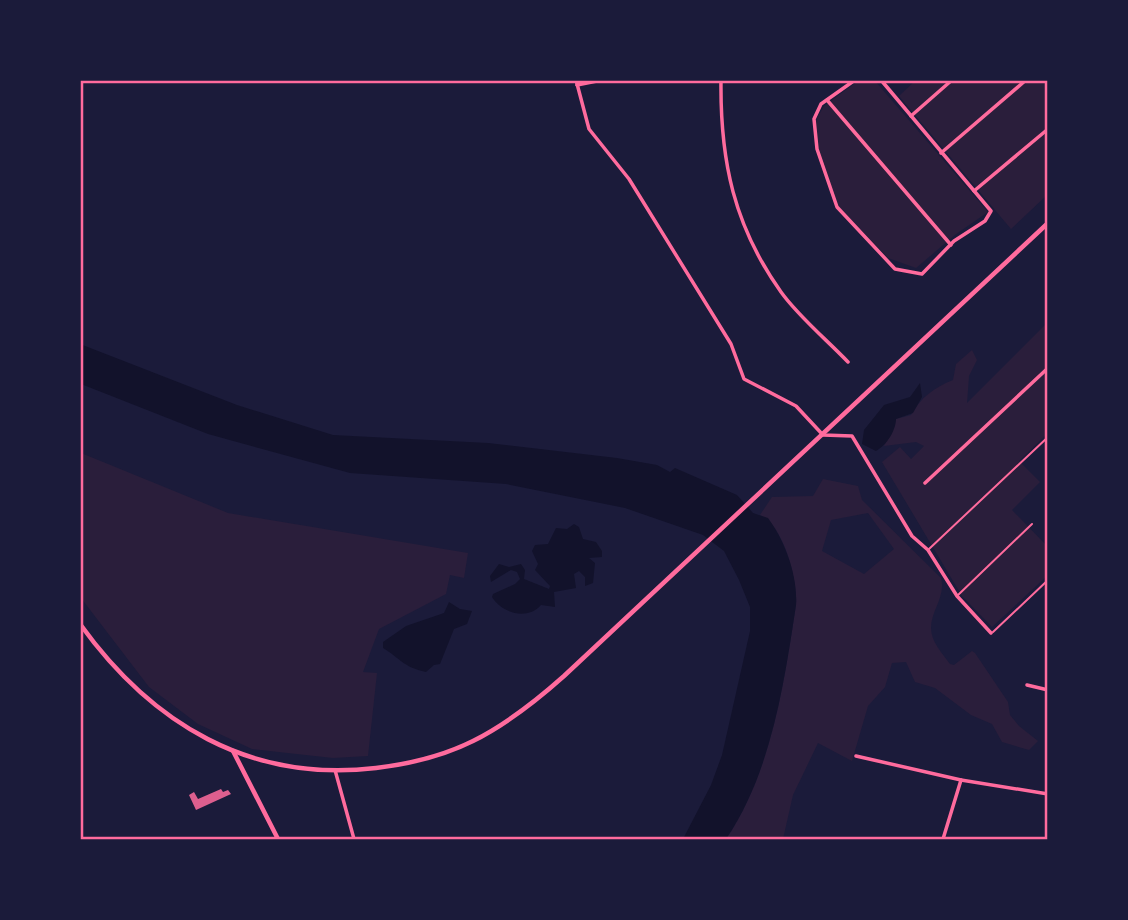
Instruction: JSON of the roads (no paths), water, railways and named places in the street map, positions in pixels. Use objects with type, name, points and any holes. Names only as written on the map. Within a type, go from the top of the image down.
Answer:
[{"type":"main road","points":[[80,624],[120,674],[140,694],[180,724],[233,751],[281,765],[335,771],[416,761],[461,747],[498,728],[545,693],[1048,223]]},
{"type":"main road","points":[[233,751],[278,839]]},
{"type":"street","points":[[602,80],[576,83],[589,129],[629,179],[731,344],[744,379],[796,406],[823,435],[852,436],[912,536],[928,550],[957,596],[991,633]]},
{"type":"street","points":[[720,80],[720,119],[732,198],[749,239],[782,294],[848,362]]},
{"type":"street","points":[[855,80],[821,104],[814,119],[817,149],[837,207],[895,269],[922,274],[951,244],[985,221],[991,211],[881,80]]},
{"type":"street","points":[[911,117],[952,80]]},
{"type":"street","points":[[942,153],[1026,80]]},
{"type":"street","points":[[827,100],[951,244]]},
{"type":"street","points":[[974,191],[1048,129]]},
{"type":"street","points":[[925,483],[1048,369]]},
{"type":"street","points":[[1027,685],[1048,690]]},
{"type":"street","points":[[856,756],[961,780],[1048,794]]},
{"type":"street","points":[[335,771],[354,839]]},
{"type":"street","points":[[943,839],[961,780]]},
{"type":"lane","points":[[928,550],[1048,438]]},
{"type":"lane","points":[[957,596],[1032,524]]},
{"type":"lane","points":[[991,633],[1048,580]]}]
